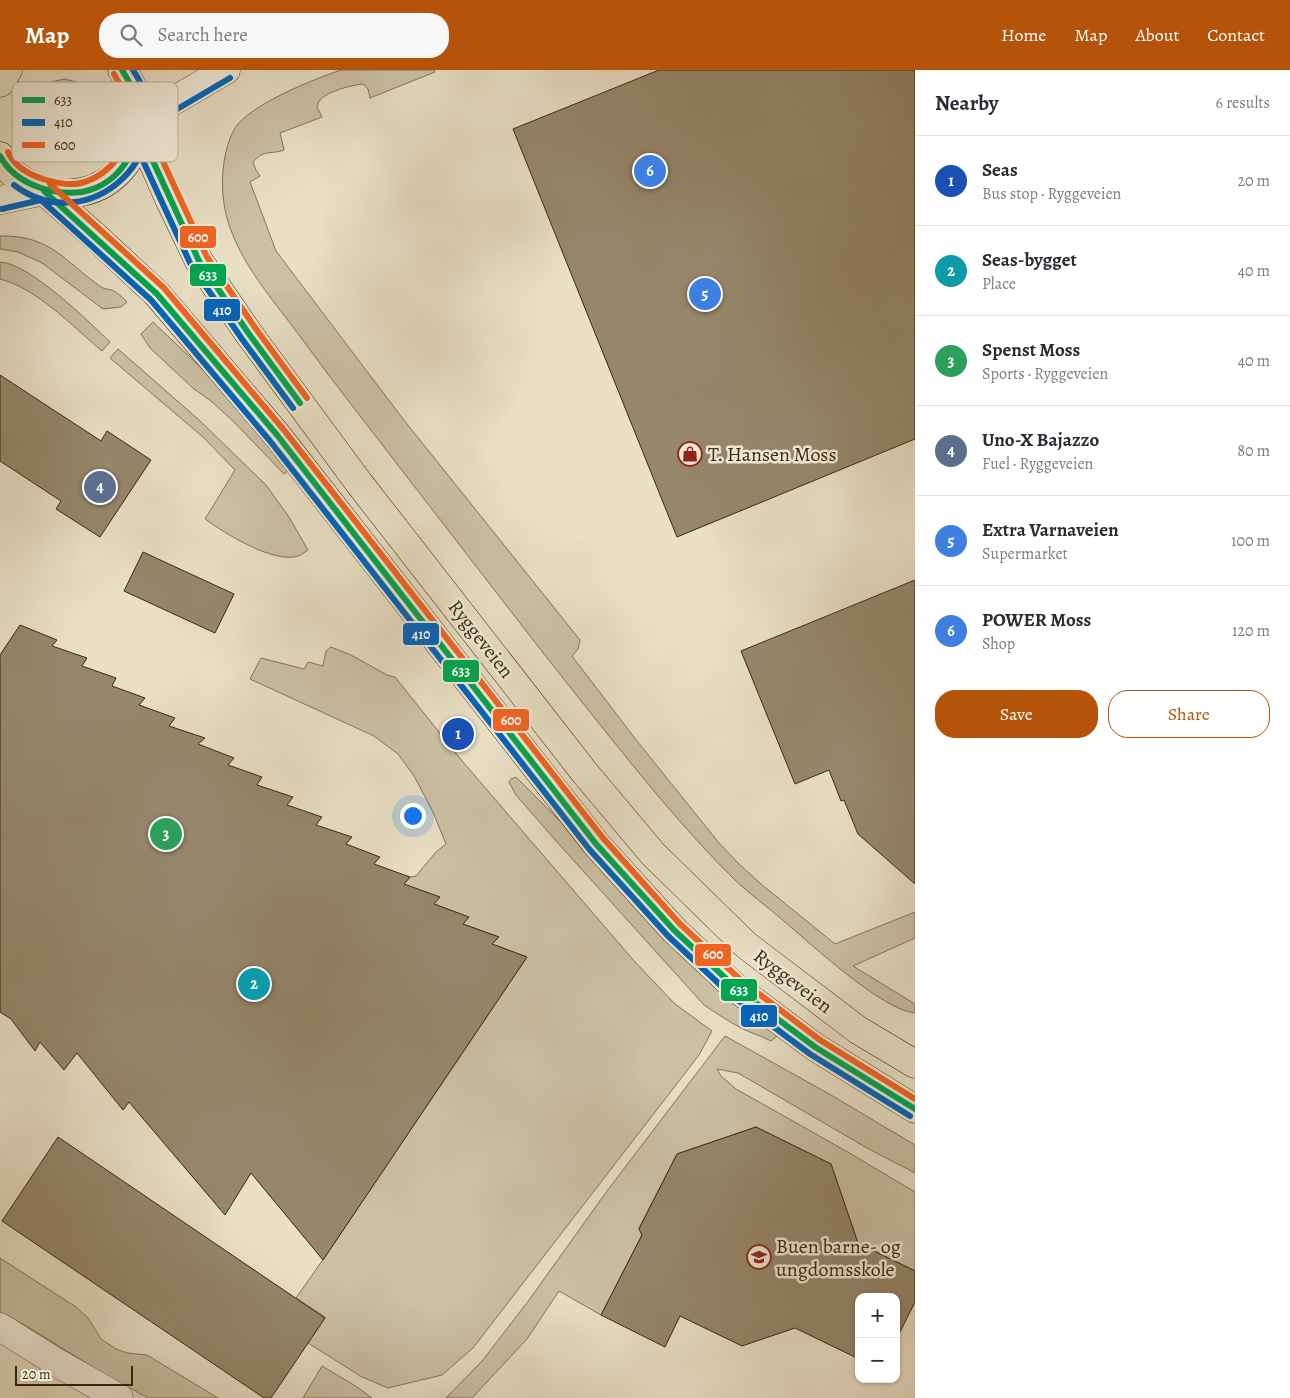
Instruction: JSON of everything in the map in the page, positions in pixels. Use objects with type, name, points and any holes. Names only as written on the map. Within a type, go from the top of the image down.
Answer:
[{"type":"main road","points":[[0,83],[8,70]]},
{"type":"main road","points":[[122,70],[132,82]]},
{"type":"main road","points":[[0,156],[3,162],[21,180],[44,191],[69,194],[94,189],[115,176],[127,162]]},
{"type":"main road","name":"Ryggeveien","points":[[154,162],[170,201],[199,261],[249,334],[359,483],[585,773],[653,854],[746,945],[858,1030],[915,1064]]},
{"type":"main road","name":"Ryggeveien","points":[[44,191],[157,294],[278,435],[596,844],[674,930],[736,988],[815,1047],[915,1109]]},
{"type":"street","points":[[178,101],[226,70]]},
{"type":"street","points":[[0,200],[44,191]]},
{"type":"street","points":[[0,1327],[59,1364],[119,1398]]},
{"type":"shaded area","points":[[341,70],[434,70],[435,72],[370,98],[368,89],[363,84],[334,91],[318,103],[317,107],[322,117],[280,133],[284,150],[261,155],[253,162],[260,176],[250,182],[276,251],[403,419],[580,640],[578,649],[572,656],[637,741],[719,843],[739,864],[835,944],[915,912],[915,938],[853,966],[915,1004],[915,1013],[885,1001],[866,989],[829,960],[736,881],[680,821],[610,737],[522,625],[338,387],[251,270],[233,235],[226,216],[223,196],[224,161],[231,135],[243,119],[268,101],[315,79]]},
{"type":"shaded area","points":[[65,79],[77,82],[52,82]]},
{"type":"shaded area","points":[[0,236],[32,240],[45,245],[56,251],[101,287],[114,291],[127,302],[121,307],[103,309],[42,263],[18,252],[0,249]]},
{"type":"shaded area","points":[[0,262],[12,265],[42,282],[110,342],[102,351],[41,299],[14,284],[0,279]]},
{"type":"shaded area","points":[[153,322],[212,378],[289,470],[284,474],[233,421],[211,401],[194,389],[150,348],[141,334]]},
{"type":"shaded area","points":[[118,349],[198,419],[266,485],[289,517],[308,550],[298,556],[276,556],[236,539],[205,519],[235,470],[203,437],[110,358]]},
{"type":"shaded area","points":[[331,647],[351,655],[387,675],[395,677],[463,762],[635,962],[675,1004],[712,1031],[699,1055],[473,1348],[442,1375],[388,1388],[362,1377],[308,1343],[325,1317],[296,1298],[527,957],[492,944],[499,937],[463,924],[468,917],[434,904],[404,884],[410,877],[416,876],[436,852],[446,844],[433,812],[414,776],[398,754],[374,736],[250,679],[261,658],[304,669],[308,662],[323,666],[326,651]]},
{"type":"shaded area","points":[[516,777],[574,835],[647,919],[696,970],[777,1036],[771,1041],[741,1028],[704,1005],[516,795],[509,782]]},
{"type":"shaded area","points":[[725,1036],[831,1095],[915,1145],[915,1173],[867,1148],[738,1073],[717,1069],[721,1076],[736,1089],[915,1192],[915,1271],[858,1243],[831,1164],[756,1127],[677,1154],[639,1228],[642,1235],[601,1315],[559,1291],[527,1339],[472,1398],[446,1398],[483,1360],[529,1300],[607,1191]]},
{"type":"shaded area","points":[[0,1258],[76,1307],[88,1318],[101,1339],[116,1349],[127,1353],[147,1355],[218,1398],[148,1398],[104,1374],[23,1324],[0,1316]]},
{"type":"shaded area","points":[[322,1366],[354,1385],[372,1398],[303,1398]]},
{"type":"building","points":[[659,70],[915,70],[915,439],[677,537],[513,129]]},
{"type":"building","points":[[0,375],[101,441],[107,431],[151,460],[100,537],[56,509],[61,501],[0,461]]},
{"type":"building","points":[[143,552],[234,594],[215,633],[124,591]]},
{"type":"building","points":[[915,580],[915,884],[858,834],[844,800],[841,801],[829,770],[795,784],[741,651]]},
{"type":"building","points":[[20,625],[57,640],[52,646],[87,658],[82,666],[116,678],[112,686],[145,698],[139,705],[175,718],[169,726],[205,738],[198,744],[234,758],[228,765],[262,777],[257,785],[293,797],[287,805],[322,817],[316,825],[352,837],[346,844],[380,857],[374,864],[410,877],[404,884],[440,897],[434,904],[469,917],[463,924],[499,937],[492,944],[527,957],[323,1260],[251,1173],[225,1215],[129,1102],[123,1110],[77,1053],[64,1070],[40,1042],[35,1051],[11,1019],[0,1012],[0,655]]},
{"type":"building","name":"Buen barne- og ungdomsskole","points":[[756,1127],[831,1164],[858,1243],[915,1271],[915,1302],[900,1332],[900,1293],[855,1293],[855,1357],[795,1328],[742,1346],[680,1316],[665,1347],[601,1315],[642,1235],[639,1229],[677,1154]]},
{"type":"building","points":[[58,1137],[325,1318],[271,1398],[264,1398],[2,1221]]},
{"type":"transit line","name":"633","points":[[122,70],[129,82]]},
{"type":"transit line","name":"410","points":[[133,70],[139,82]]},
{"type":"transit line","name":"600","points":[[114,74],[118,82]]},
{"type":"transit line","name":"410","points":[[178,109],[230,78]]},
{"type":"transit line","name":"600","points":[[8,152],[12,159]]},
{"type":"transit line","name":"633","points":[[0,156],[8,167],[22,180],[34,186],[66,193],[82,192],[97,187],[110,179],[125,162]]},
{"type":"transit line","name":"600","points":[[14,162],[32,175],[58,183],[72,184],[94,178],[114,162]]},
{"type":"transit line","name":"410","points":[[14,185],[43,200],[72,202],[99,195],[122,179],[135,162]]},
{"type":"transit line","name":"410","points":[[144,162],[191,265],[293,408]]},
{"type":"transit line","name":"633","points":[[153,162],[199,261],[249,334],[300,403]]},
{"type":"transit line","name":"600","points":[[163,162],[207,257],[256,329],[307,398]]},
{"type":"transit line","name":"600","points":[[50,184],[164,288],[284,430],[603,838],[680,924],[742,981],[820,1040],[915,1099]]},
{"type":"transit line","name":"633","points":[[44,191],[157,294],[277,435],[596,844],[674,930],[736,988],[815,1047],[915,1109]]},
{"type":"transit line","name":"410","points":[[2,209],[41,200],[151,300],[270,441],[589,849],[668,936],[731,995],[810,1054],[910,1116]]},
{"type":"place","name":"POWER Moss","points":[[650,171]]},
{"type":"place","name":"Extra Varnaveien","points":[[705,294]]},
{"type":"place","name":"T. Hansen Moss","points":[[690,454]]},
{"type":"place","name":"Uno-X Bajazzo","points":[[100,487]]},
{"type":"place","name":"Seas","points":[[458,734]]},
{"type":"place","name":"Spenst Moss","points":[[166,834]]},
{"type":"place","name":"Seas-bygget","points":[[254,984]]},
{"type":"place","name":"Buen barne- og ungdomsskole","points":[[759,1257]]}]
